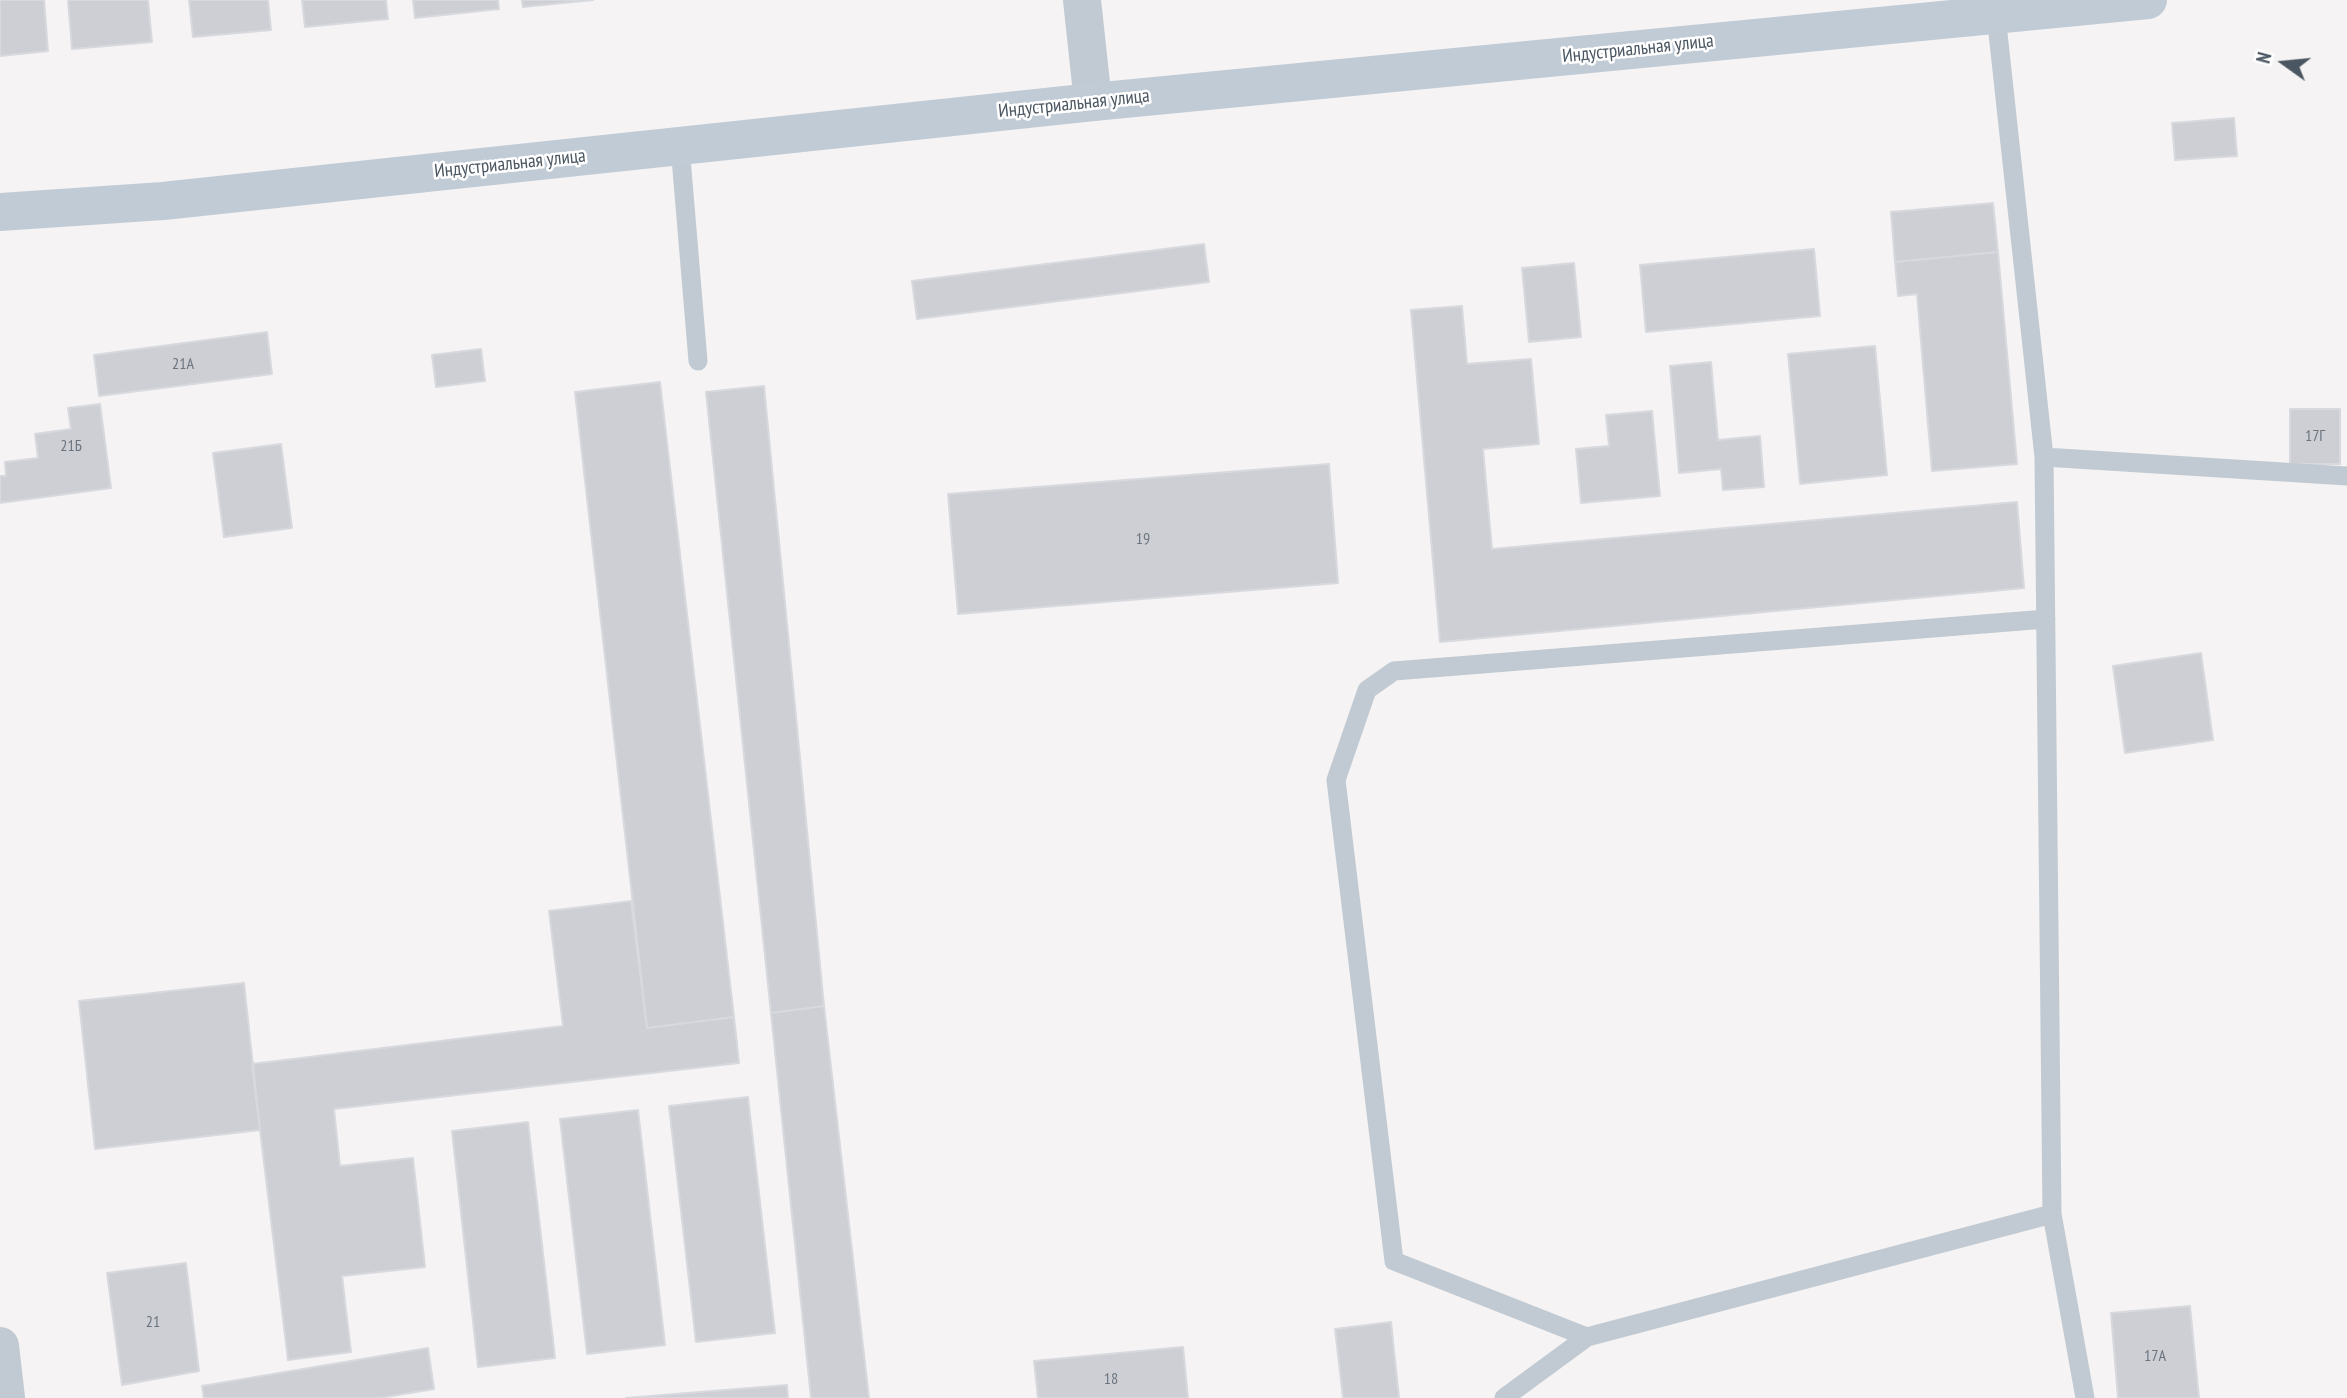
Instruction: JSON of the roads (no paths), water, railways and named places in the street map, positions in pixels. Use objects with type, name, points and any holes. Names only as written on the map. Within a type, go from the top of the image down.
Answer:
[{"type":"street","points":[[1082,0],[1093,102]]},
{"type":"street","name":"Индустриальная улица","points":[[0,212],[163,201],[1093,102],[2148,0]]},
{"type":"street","points":[[0,1346],[6,1398]]},
{"type":"lane","points":[[1996,15],[2044,457],[2052,1214],[2085,1398]]},
{"type":"lane","points":[[680,146],[698,361]]},
{"type":"lane","points":[[2044,457],[2347,476]]},
{"type":"lane","points":[[1587,1337],[1394,1262],[1336,780],[1367,690],[1394,671],[2046,619]]},
{"type":"lane","points":[[1504,1398],[1587,1337],[2052,1214]]}]
